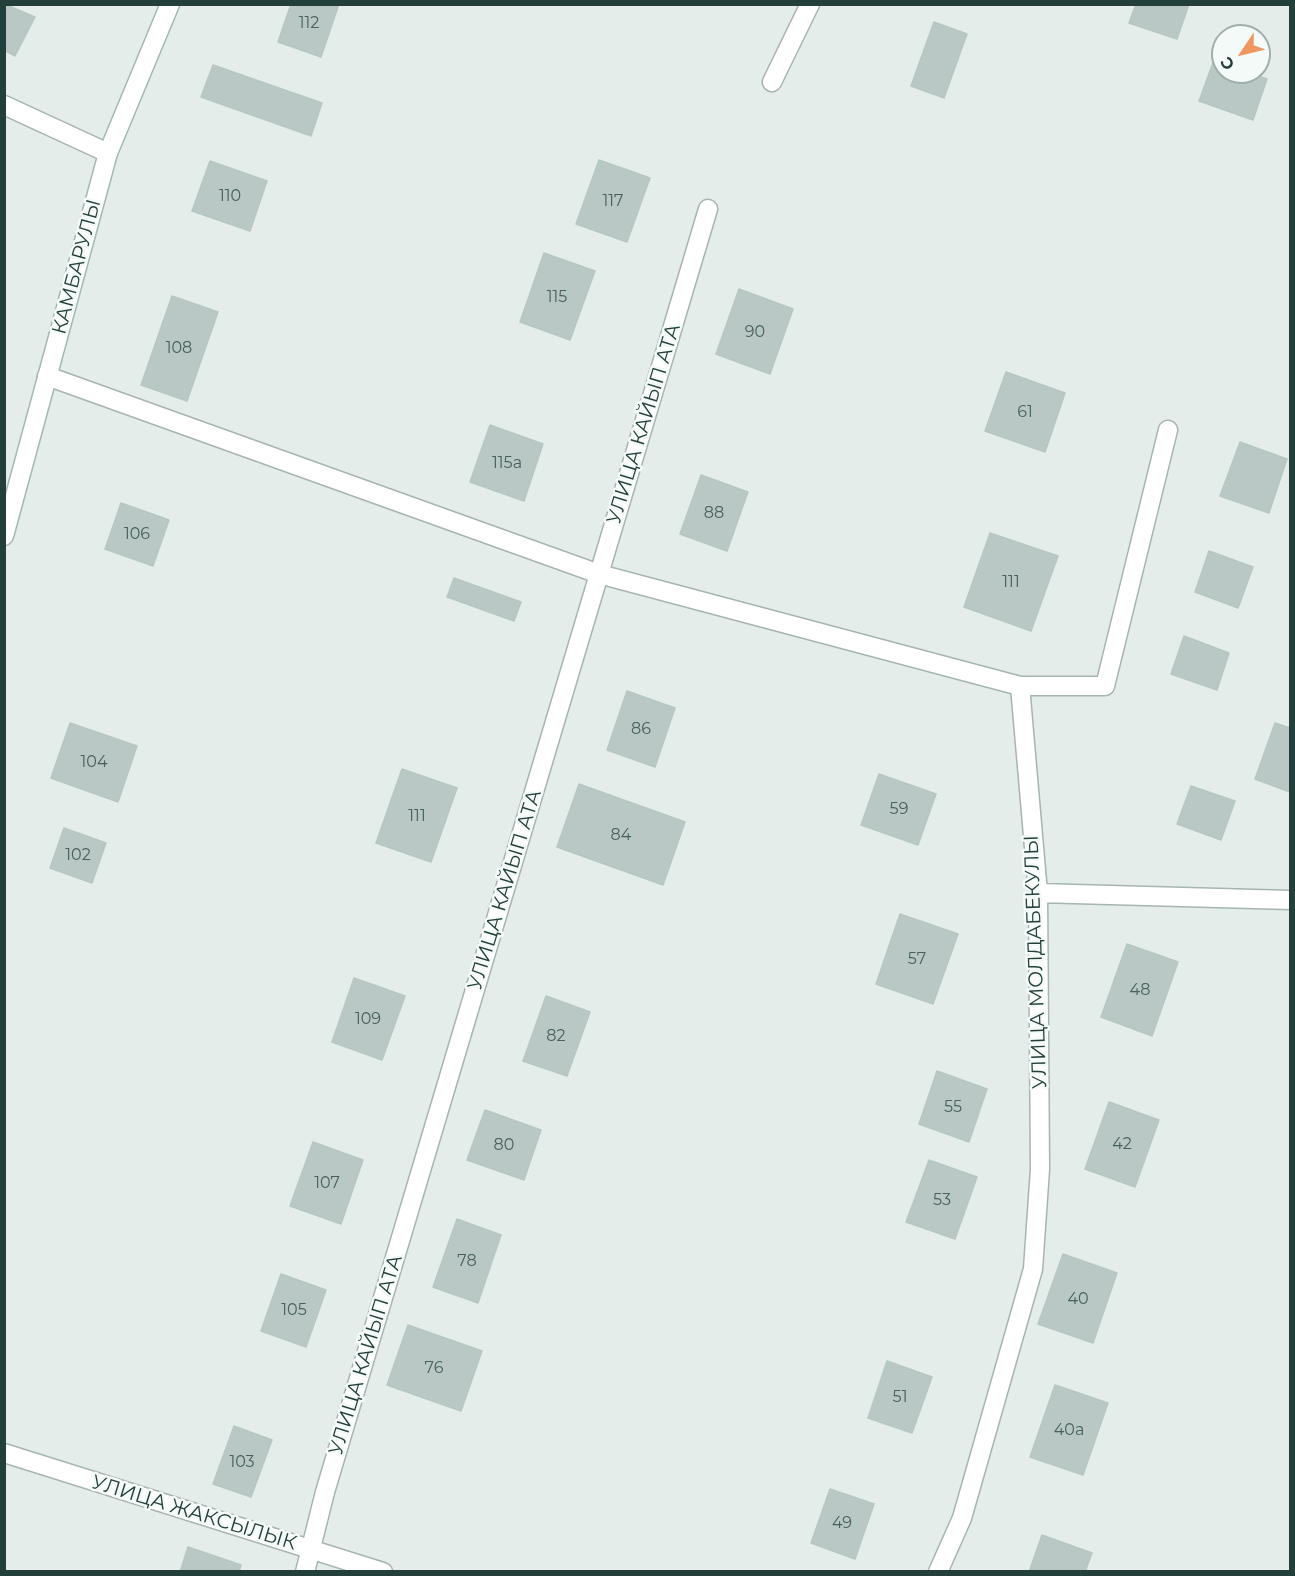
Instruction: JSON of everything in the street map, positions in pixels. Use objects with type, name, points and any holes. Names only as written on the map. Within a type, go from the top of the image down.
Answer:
[{"type":"street","name":"КАМБАРУЛЫ","points":[[4,536],[108,153],[170,4]]},
{"type":"street","points":[[772,82],[810,4]]},
{"type":"street","points":[[4,105],[108,153]]},
{"type":"street","name":"УЛИЦА КАЙЫП АТА","points":[[305,1572],[335,1458],[708,209]]},
{"type":"street","points":[[47,376],[599,574],[1020,686],[1105,686],[1168,430]]},
{"type":"street","name":"УЛИЦА МОЛДАБЕКУЛЫ","points":[[938,1572],[962,1518],[1033,1269],[1040,1169],[1038,893],[1020,686]]},
{"type":"street","points":[[1038,893],[1290,900]]},
{"type":"street","name":"УЛИЦА ЖАКСЫЛЫК","points":[[4,1453],[383,1572]]},
{"type":"building","points":[[4,4],[35,17],[15,56],[4,50]]},
{"type":"building","points":[[291,4],[339,4],[321,57],[278,42]]},
{"type":"building","points":[[1136,4],[1189,4],[1177,39],[1129,23]]},
{"type":"building","points":[[934,22],[967,34],[944,98],[911,86]]},
{"type":"building","points":[[213,65],[322,103],[311,136],[201,97]]},
{"type":"building","points":[[1211,68],[1211,84],[1265,84],[1253,120],[1199,101]]},
{"type":"building","points":[[599,160],[650,178],[627,242],[576,224]]},
{"type":"building","points":[[210,161],[267,181],[250,231],[192,211]]},
{"type":"building","points":[[544,253],[595,271],[570,340],[520,322]]},
{"type":"building","points":[[739,289],[793,309],[770,374],[716,354]]},
{"type":"building","points":[[172,296],[218,312],[187,401],[141,385]]},
{"type":"building","points":[[1006,372],[1065,393],[1045,452],[985,431]]},
{"type":"building","points":[[490,425],[543,444],[524,501],[470,482]]},
{"type":"building","points":[[1240,442],[1287,459],[1269,513],[1220,496]]},
{"type":"building","points":[[701,475],[748,492],[727,551],[680,534]]},
{"type":"building","points":[[121,503],[169,520],[153,566],[105,549]]},
{"type":"building","points":[[990,533],[1058,556],[1031,631],[964,607]]},
{"type":"building","points":[[1209,551],[1253,567],[1238,608],[1195,592]]},
{"type":"building","points":[[454,578],[521,602],[514,621],[447,597]]},
{"type":"building","points":[[1184,636],[1229,653],[1217,690],[1171,674]]},
{"type":"building","points":[[627,691],[675,708],[655,767],[607,750]]},
{"type":"building","points":[[70,723],[137,746],[118,802],[51,778]]},
{"type":"building","points":[[1275,723],[1290,728],[1290,792],[1255,779]]},
{"type":"building","points":[[402,769],[457,788],[431,862],[376,843]]},
{"type":"building","points":[[879,774],[936,794],[918,845],[861,825]]},
{"type":"building","points":[[579,784],[685,822],[663,885],[557,847]]},
{"type":"building","points":[[1191,786],[1235,801],[1221,840],[1177,824]]},
{"type":"building","points":[[64,828],[106,843],[92,883],[50,868]]},
{"type":"building","points":[[900,914],[958,934],[933,1004],[876,984]]},
{"type":"building","points":[[1127,944],[1178,962],[1152,1036],[1101,1017]]},
{"type":"building","points":[[354,978],[405,996],[382,1060],[332,1042]]},
{"type":"building","points":[[546,996],[590,1012],[567,1076],[523,1061]]},
{"type":"building","points":[[937,1071],[987,1089],[969,1142],[919,1124]]},
{"type":"building","points":[[1109,1102],[1159,1120],[1135,1187],[1085,1169]]},
{"type":"building","points":[[485,1110],[541,1130],[524,1180],[467,1160]]},
{"type":"building","points":[[313,1142],[363,1160],[341,1224],[290,1206]]},
{"type":"building","points":[[929,1160],[977,1177],[955,1239],[906,1222]]},
{"type":"building","points":[[457,1219],[501,1235],[478,1303],[433,1287]]},
{"type":"building","points":[[1063,1254],[1117,1273],[1093,1343],[1038,1324]]},
{"type":"building","points":[[281,1274],[326,1290],[306,1347],[261,1331]]},
{"type":"building","points":[[408,1325],[482,1351],[461,1411],[387,1385]]},
{"type":"building","points":[[887,1361],[932,1377],[912,1433],[868,1418]]},
{"type":"building","points":[[1055,1385],[1108,1403],[1083,1475],[1030,1457]]},
{"type":"building","points":[[234,1426],[272,1440],[251,1497],[213,1484]]},
{"type":"building","points":[[830,1489],[874,1504],[855,1559],[811,1543]]},
{"type":"building","points":[[1042,1535],[1092,1553],[1085,1572],[1029,1572]]},
{"type":"building","points":[[188,1547],[241,1565],[239,1572],[180,1572]]}]
